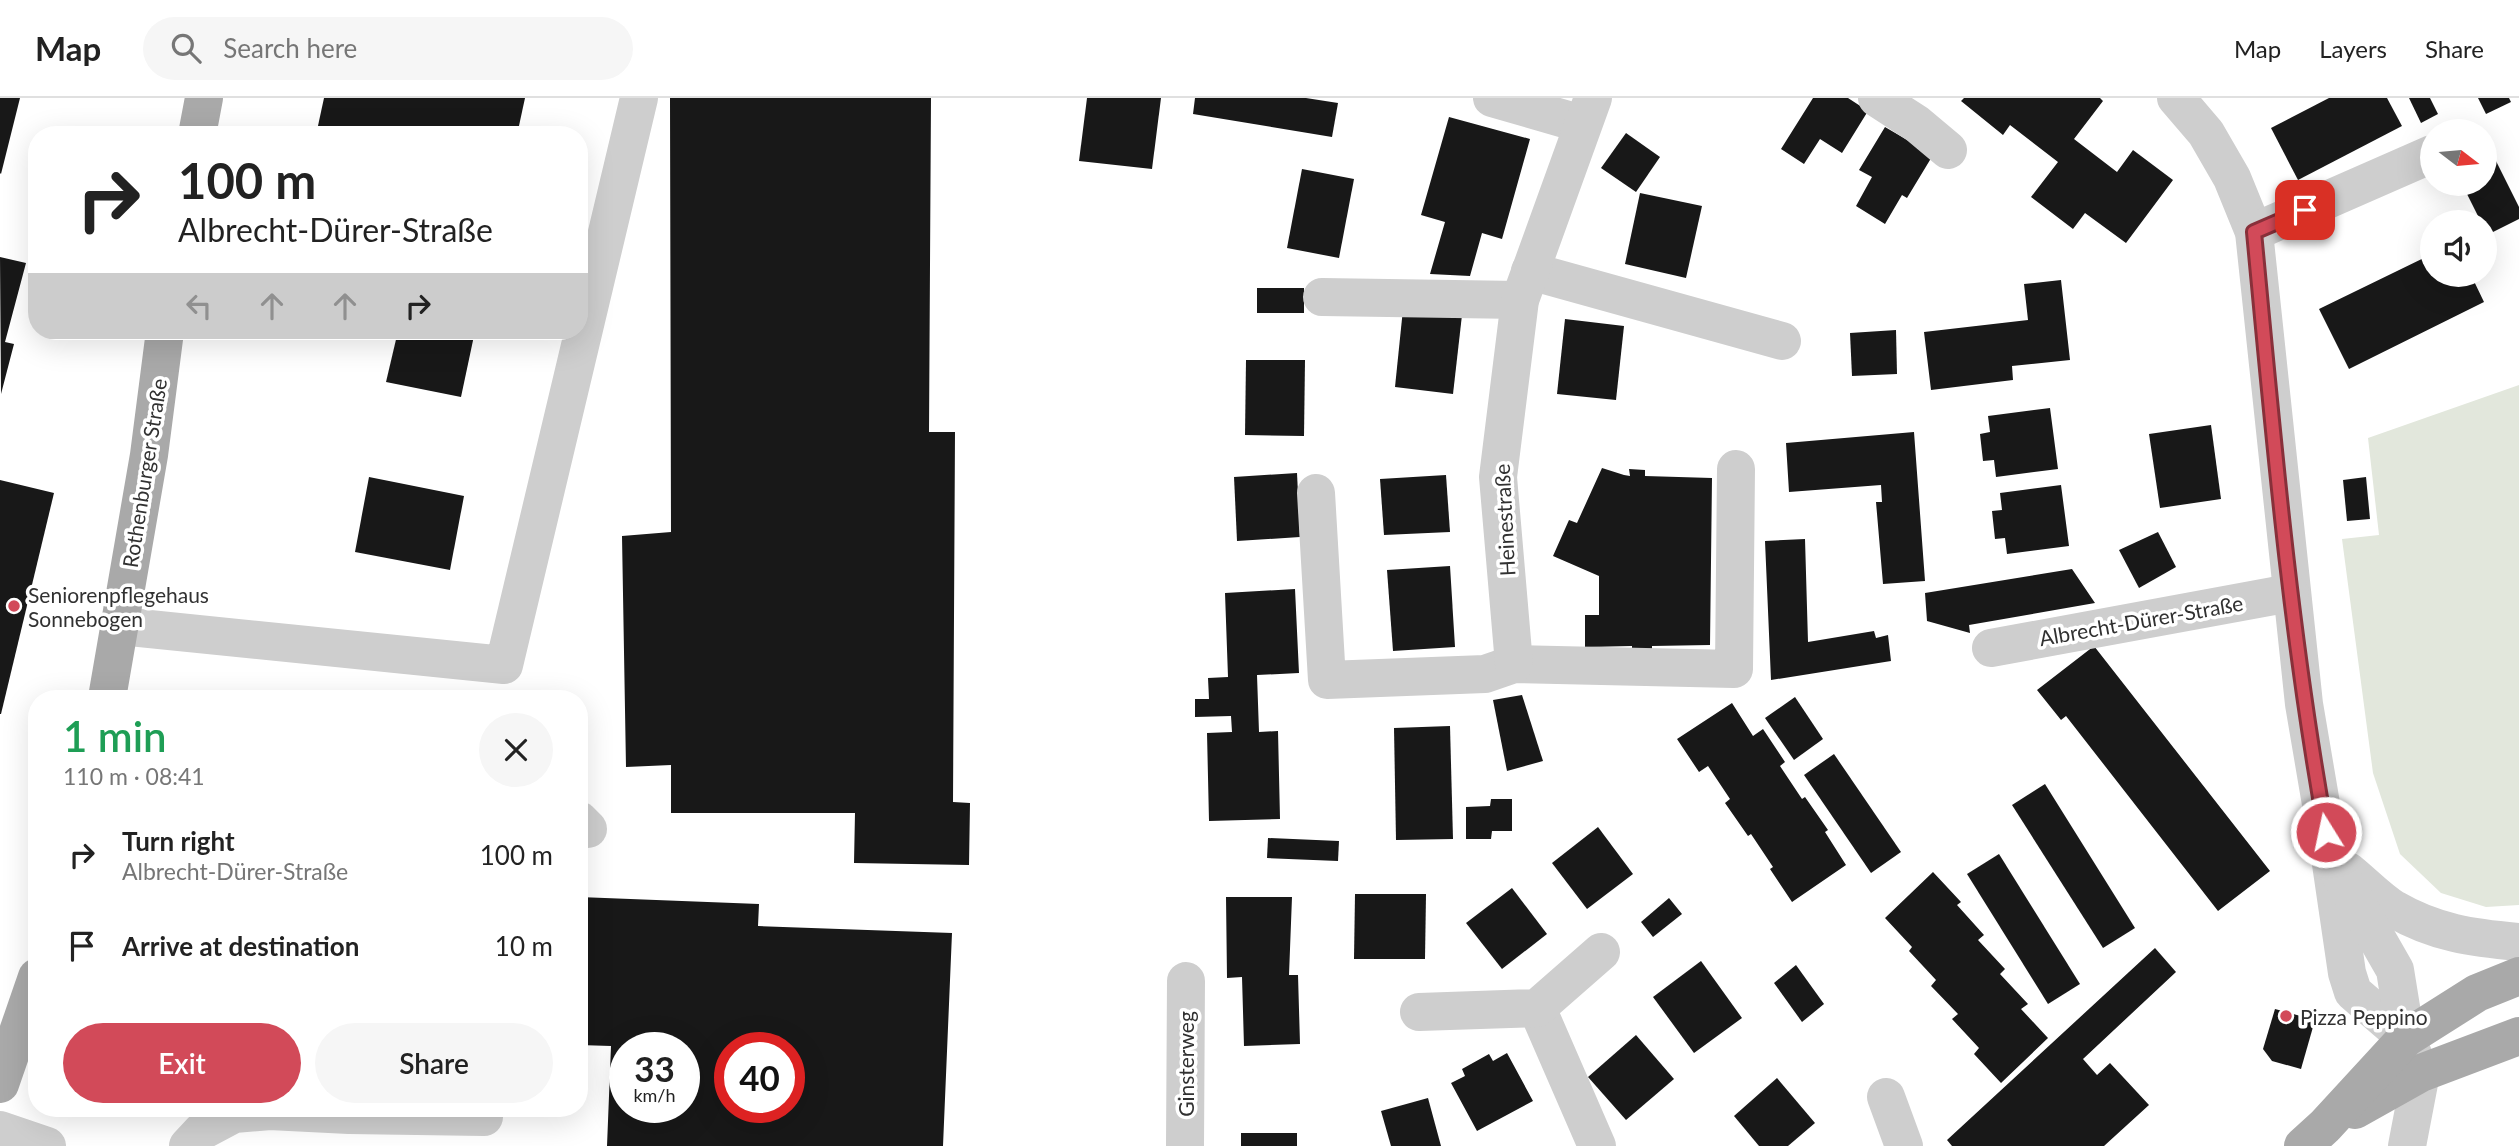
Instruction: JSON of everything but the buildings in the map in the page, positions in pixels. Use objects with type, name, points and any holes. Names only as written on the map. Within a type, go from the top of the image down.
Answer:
[{"type":"main road","points":[[199,126],[204,98]]},
{"type":"main road","name":"Rothenburger Straße","points":[[108,690],[149,455],[164,340]]},
{"type":"main road","points":[[2314,1136],[2406,1038],[2477,993],[2519,976]]},
{"type":"main road","points":[[0,1084],[28,1003]]},
{"type":"main road","points":[[2314,1136],[2421,1073],[2519,1036]]},
{"type":"street","points":[[588,324],[639,98]]},
{"type":"street","name":"Heinestraße","points":[[1492,98],[1587,111],[1525,286],[1498,477],[1514,664]]},
{"type":"street","points":[[1877,98],[1917,124],[1948,150]]},
{"type":"street","points":[[2176,98],[2206,133],[2232,178],[2254,232],[2290,593],[2304,704],[2347,973],[2353,992],[2406,1038],[2421,1073],[2407,1146]]},
{"type":"street","points":[[2254,232],[2420,159]]},
{"type":"street","points":[[1322,297],[1525,286],[1782,341]]},
{"type":"street","points":[[120,626],[507,682],[584,340]]},
{"type":"street","points":[[1316,493],[1327,680],[1485,674],[1514,664],[1734,669],[1736,469]]},
{"type":"street","name":"Albrecht-Dürer-Straße","points":[[1991,648],[2290,593]]},
{"type":"street","points":[[2330,857],[2393,908],[2435,928],[2461,936],[2519,942]]},
{"type":"street","points":[[1419,1012],[1537,1008],[1601,953]]},
{"type":"street","name":"Ginsterweg","points":[[1185,1146],[1186,981]]},
{"type":"street","points":[[1537,1008],[1597,1146]]},
{"type":"street","points":[[1886,1097],[1904,1146]]},
{"type":"street","points":[[188,1146],[202,1131],[228,1117]]},
{"type":"street","points":[[0,1130],[47,1146]]},
{"type":"shaded area","points":[[2519,385],[2519,905],[2486,907],[2441,893],[2400,854],[2373,773],[2342,539],[2379,535],[2368,438]]},
{"type":"place","name":"Seniorenpflegehaus Sonnebogen","points":[[14,606]]},
{"type":"place","name":"Pizza Peppino","points":[[2286,1016]]},
{"type":"route","points":[[2305,210],[2254,232],[2290,593],[2304,704],[2326,832]]}]
